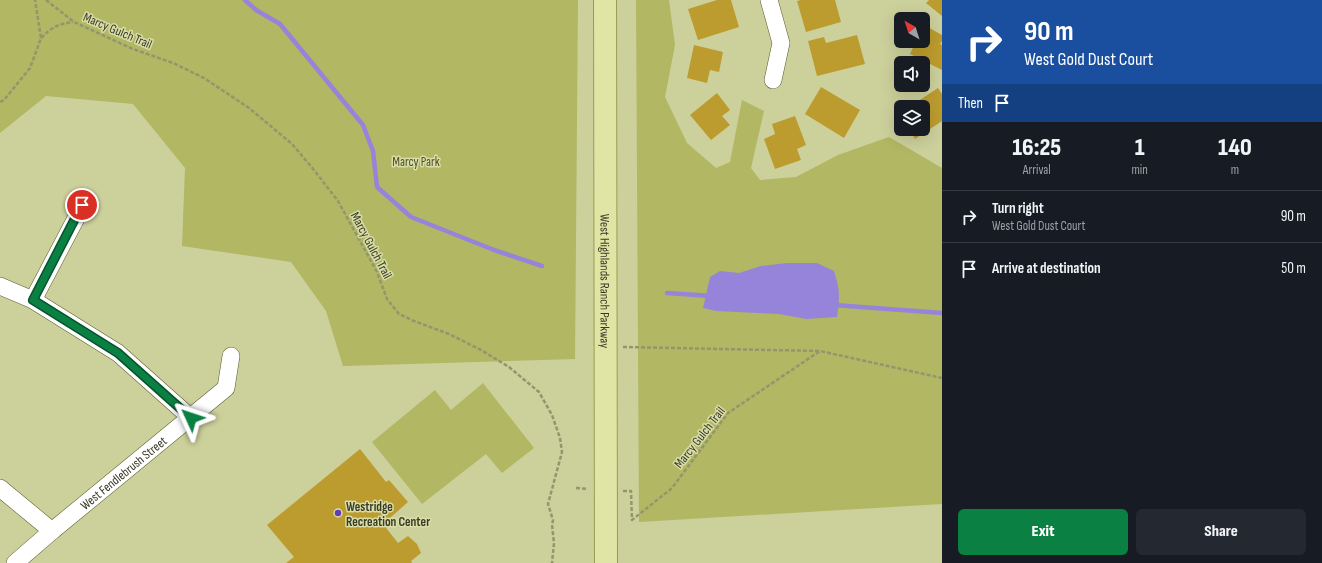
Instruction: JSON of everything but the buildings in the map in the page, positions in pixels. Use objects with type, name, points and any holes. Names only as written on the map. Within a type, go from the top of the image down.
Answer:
[{"type":"main road","name":"West Highlands Ranch Parkway","points":[[605,0],[607,348],[606,563]]},
{"type":"street","points":[[769,0],[781,43],[773,80]]},
{"type":"street","points":[[33,300],[82,205]]},
{"type":"street","points":[[0,286],[33,300],[118,353],[191,418]]},
{"type":"street","name":"West Fendlebrush Street","points":[[15,563],[226,388],[231,356]]},
{"type":"street","points":[[0,488],[52,531]]},
{"type":"path","points":[[36,0],[41,38]]},
{"type":"path","name":"Marcy Gulch Trail","points":[[46,0],[74,22],[133,49],[173,63],[204,78],[249,108],[292,144],[338,201],[377,272],[387,299],[399,314],[449,334],[481,350],[509,367],[540,392],[552,415],[560,438],[562,452],[548,504],[553,520],[552,525],[554,543],[552,563]]},
{"type":"path","points":[[0,102],[4,100],[30,68],[41,38],[50,29],[60,24],[74,22]]},
{"type":"path","points":[[607,348],[634,346],[820,351],[942,378]]},
{"type":"path","name":"Marcy Gulch Trail","points":[[638,515],[672,488],[728,413],[820,351]]},
{"type":"green space","name":"Marcy Park","points":[[0,0],[578,0],[575,359],[343,366],[326,311],[291,262],[182,246],[185,168],[133,104],[46,96],[0,133]]},
{"type":"green space","points":[[636,0],[669,0],[675,45],[665,97],[687,143],[716,168],[730,162],[742,100],[764,111],[751,168],[760,180],[796,177],[838,155],[889,137],[942,168],[942,504],[639,522]]},
{"type":"green space","points":[[483,383],[534,448],[502,473],[486,454],[422,504],[372,442],[435,390],[451,410]]},
{"type":"shaded area","points":[[787,263],[817,263],[834,271],[839,294],[837,317],[806,319],[779,314],[716,311],[703,308],[710,277],[720,271],[739,273],[761,266]]},
{"type":"waterway","points":[[245,0],[256,10],[280,24],[363,125],[373,151],[377,187],[411,217],[494,250],[542,266]]},
{"type":"waterway","points":[[667,293],[711,296]]},
{"type":"waterway","points":[[834,305],[942,313]]},
{"type":"place","name":"Westridge Recreation Center","points":[[338,513]]},
{"type":"route","points":[[82,205],[33,300],[118,353],[191,418]]}]
